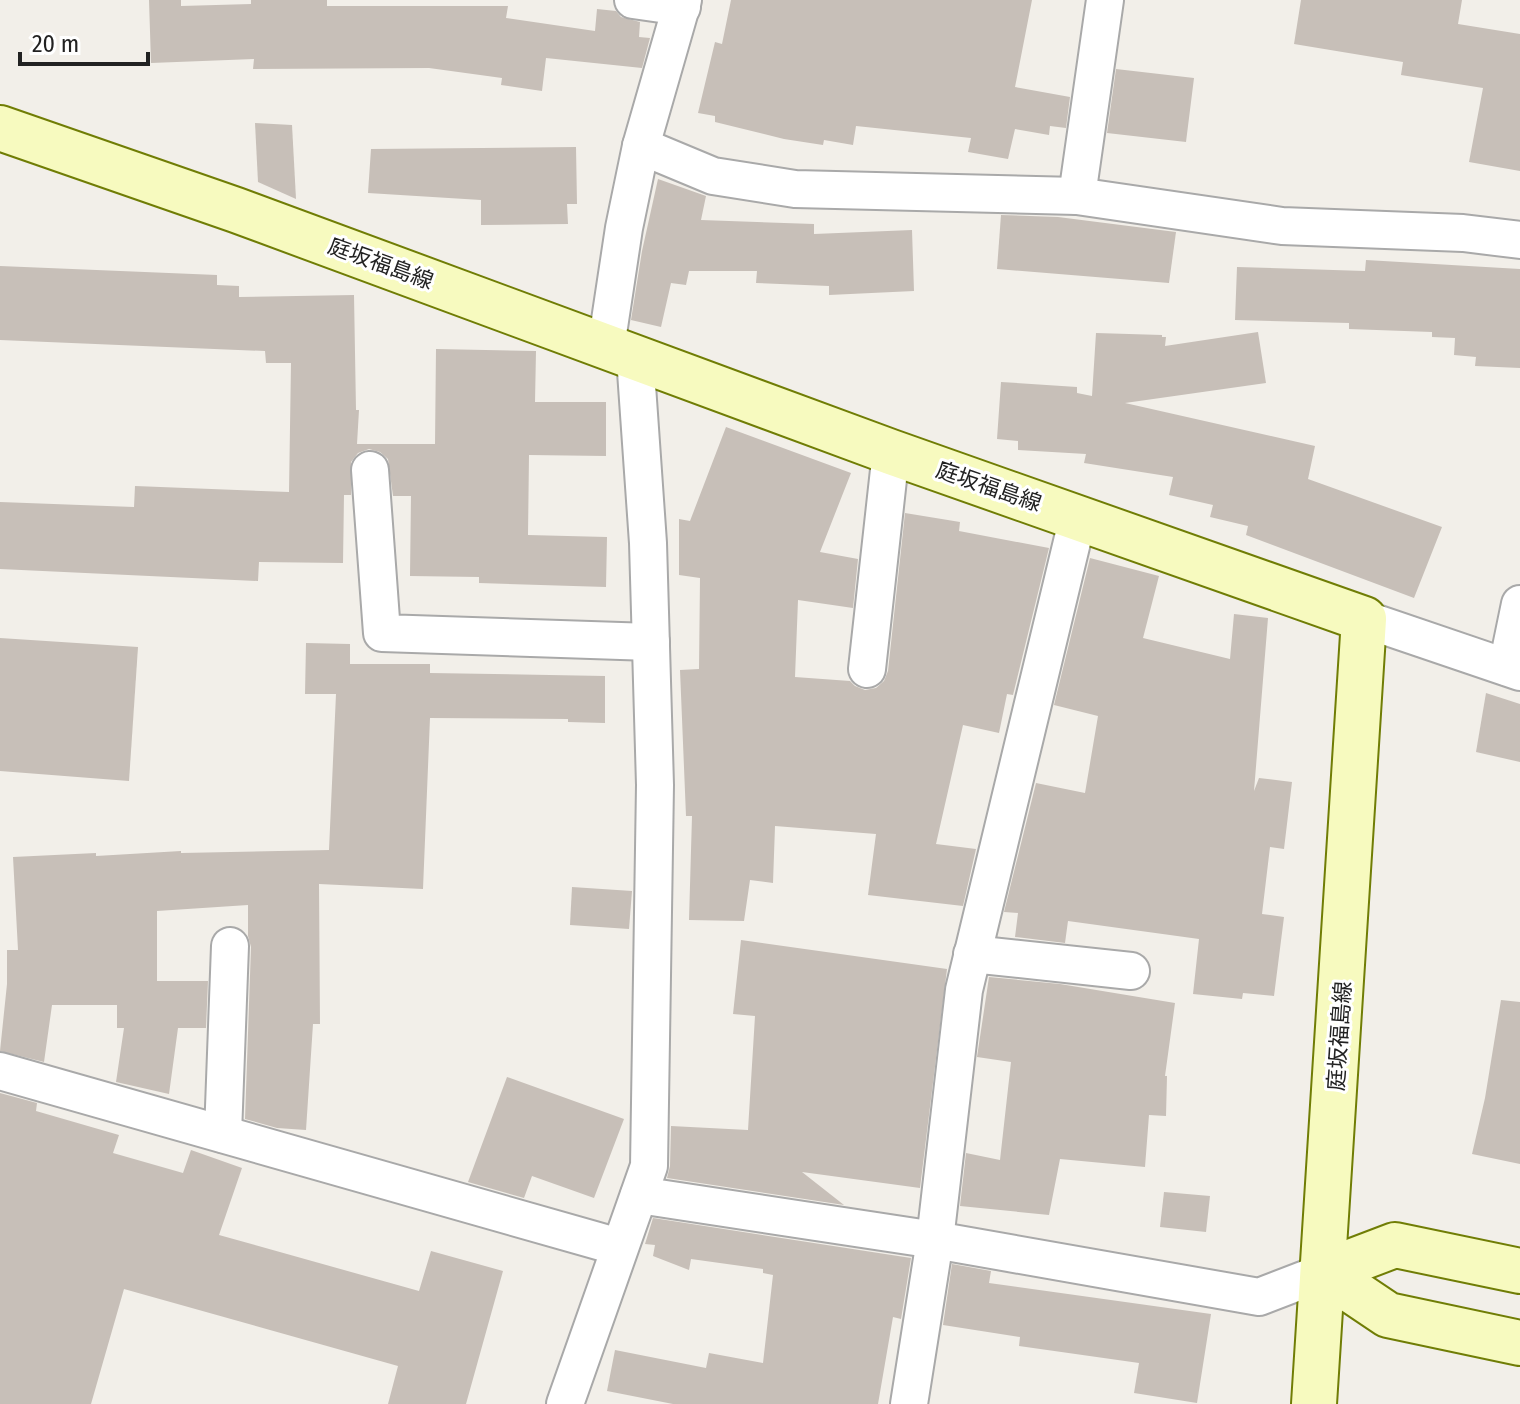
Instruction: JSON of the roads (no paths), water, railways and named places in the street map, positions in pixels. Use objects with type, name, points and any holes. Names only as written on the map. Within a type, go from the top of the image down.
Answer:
[{"type":"main road","name":"庭坂福島線","points":[[0,128],[236,210],[891,452],[1364,619],[1314,1404]]},
{"type":"main road","points":[[1324,1272],[1395,1245],[1520,1271]]},
{"type":"main road","points":[[1324,1272],[1388,1315],[1520,1343]]},
{"type":"street","points":[[565,1404],[649,1166],[655,785],[648,543],[621,352],[624,228],[641,146],[683,4],[633,0]]},
{"type":"street","points":[[1077,196],[1105,0]]},
{"type":"street","points":[[641,146],[713,176],[795,189],[1077,196],[1282,226],[1463,233],[1520,240]]},
{"type":"street","points":[[867,669],[891,452]]},
{"type":"street","points":[[370,470],[382,633],[651,642]]},
{"type":"street","points":[[909,1404],[935,1240],[964,990],[1078,517]]},
{"type":"street","points":[[1364,619],[1513,669],[1520,604]]},
{"type":"street","points":[[223,1134],[230,946]]},
{"type":"street","points":[[972,954],[1131,971]]},
{"type":"street","points":[[0,1071],[619,1247]]},
{"type":"street","points":[[639,1195],[935,1240],[1259,1297],[1324,1272]]}]
